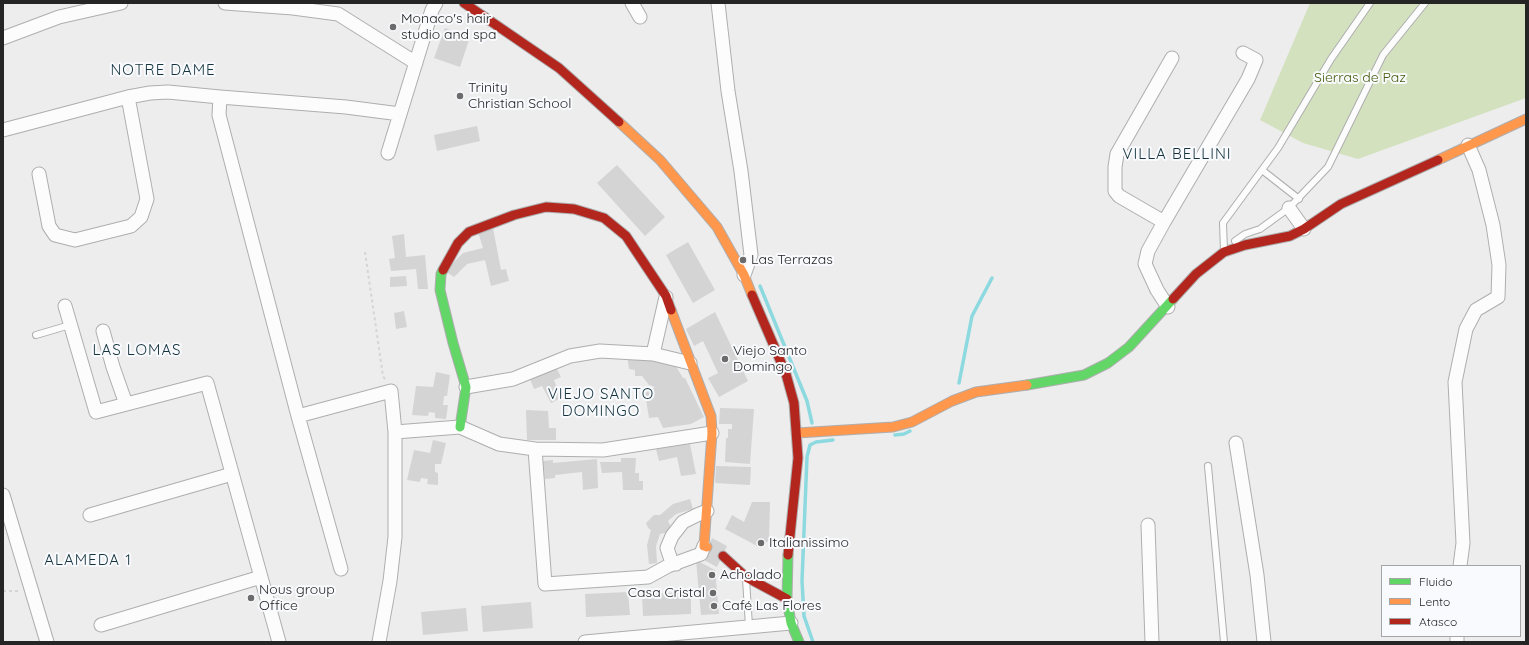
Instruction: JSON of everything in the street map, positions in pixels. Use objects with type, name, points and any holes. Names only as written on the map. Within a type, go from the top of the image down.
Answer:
[{"type":"street","points":[[3,38],[59,17],[121,3]]},
{"type":"street","points":[[225,3],[293,8],[338,14],[416,63]]},
{"type":"street","points":[[388,153],[432,10],[436,3]]},
{"type":"street","points":[[464,3],[559,68],[660,160],[717,227],[744,275],[786,374],[794,403],[798,433],[798,458],[788,560],[787,599],[791,623],[799,642]]},
{"type":"street","points":[[632,3],[640,17]]},
{"type":"street","points":[[718,3],[728,91],[741,171],[751,255],[744,275]]},
{"type":"street","points":[[1168,307],[1156,290],[1145,264],[1148,251],[1248,79],[1256,60],[1243,53]]},
{"type":"street","points":[[1164,222],[1119,196],[1115,191],[1115,167],[1117,154],[1172,58]]},
{"type":"street","points":[[3,130],[128,97],[150,93],[168,92],[346,107],[400,114]]},
{"type":"street","points":[[39,174],[49,226],[55,235],[75,240],[130,226],[141,217],[147,199],[128,97]]},
{"type":"street","points":[[220,97],[219,115],[298,416],[341,569]]},
{"type":"street","points":[[798,433],[893,427],[912,422],[952,401],[976,392],[1054,381],[1084,375],[1108,364],[1129,347],[1168,307],[1196,274],[1224,252],[1245,245],[1290,236],[1304,229],[1341,204],[1526,119]]},
{"type":"street","points":[[1460,565],[1463,544],[1455,382],[1466,329],[1476,310],[1498,297],[1499,265],[1493,225],[1479,170],[1468,145]]},
{"type":"street","points":[[460,427],[466,387],[440,290],[441,274],[458,243],[469,232],[514,216],[546,207],[574,209],[604,218],[626,236],[666,296],[690,364],[711,416],[712,433],[706,547],[701,554],[648,577],[544,584],[535,450]]},
{"type":"street","points":[[1289,208],[1304,229]]},
{"type":"street","points":[[653,354],[666,296]]},
{"type":"street","points":[[65,306],[96,412],[207,383],[279,642]]},
{"type":"street","points":[[104,331],[113,367],[126,404]]},
{"type":"street","points":[[466,387],[513,378],[570,356],[600,351],[653,354],[690,364]]},
{"type":"street","points":[[298,416],[391,391],[395,432],[395,537],[390,581],[379,642]]},
{"type":"street","points":[[395,432],[460,427],[499,444],[535,450],[602,450],[712,433]]},
{"type":"street","points":[[1236,443],[1258,575],[1264,642]]},
{"type":"street","points":[[90,515],[232,474]]},
{"type":"street","points":[[3,495],[46,642]]},
{"type":"street","points":[[676,564],[671,560],[667,548],[672,536],[683,522],[696,514],[707,512]]},
{"type":"street","points":[[1148,525],[1152,642]]},
{"type":"street","points":[[723,556],[746,577],[787,599]]},
{"type":"street","points":[[101,625],[261,577]]},
{"type":"street","points":[[585,642],[791,623]]},
{"type":"lane","points":[[1224,252],[1223,222],[1278,148],[1331,60],[1370,3]]},
{"type":"lane","points":[[1224,252],[1245,234],[1260,229],[1289,208],[1328,167],[1383,55],[1425,3]]},
{"type":"lane","points":[[1262,170],[1299,199]]},
{"type":"lane","points":[[36,335],[70,325]]},
{"type":"lane","points":[[1208,466],[1224,642]]},
{"type":"lane","points":[[746,577],[750,626]]},
{"type":"path","points":[[365,252],[383,376],[391,391]]},
{"type":"path","points":[[3,591],[31,591]]},
{"type":"green space","name":"Sierras de Paz","points":[[1310,3],[1526,3],[1526,98],[1358,159],[1303,143],[1260,120]]},
{"type":"building","points":[[445,28],[470,37],[460,67],[434,58]]},
{"type":"building","points":[[477,126],[480,141],[437,151],[434,135]]},
{"type":"building","points":[[617,165],[665,217],[645,236],[597,183]]},
{"type":"building","points":[[493,228],[501,270],[506,269],[509,281],[491,286],[485,260],[467,264],[454,277],[445,271],[463,253],[483,248],[478,232]]},
{"type":"building","points":[[404,234],[406,257],[425,255],[428,289],[418,289],[416,269],[391,271],[389,259],[395,258],[392,236]]},
{"type":"building","points":[[688,242],[715,290],[693,303],[666,255]]},
{"type":"building","points":[[406,276],[407,286],[390,287],[390,277]]},
{"type":"building","points":[[404,311],[407,327],[396,329],[394,313]]},
{"type":"building","name":"Viejo Santo Domingo","points":[[715,312],[748,381],[719,397],[708,378],[718,373],[703,341],[694,346],[686,329]]},
{"type":"building","points":[[627,356],[640,358],[640,360],[674,363],[683,378],[685,378],[704,417],[691,424],[663,428],[658,417],[649,418],[645,393],[655,387],[649,385],[642,376],[635,376],[635,370],[629,369]]},
{"type":"building","name":"Viejo Santo Domingo","points":[[556,367],[561,377],[554,380],[561,398],[551,403],[542,386],[534,389],[530,379]]},
{"type":"building","points":[[436,372],[450,375],[447,396],[444,396],[443,405],[448,405],[446,419],[435,418],[435,413],[429,412],[428,416],[412,415],[416,386],[433,387]]},
{"type":"building","name":"Viejo Santo Domingo","points":[[720,408],[754,409],[750,464],[725,462],[726,438],[728,438],[728,429],[732,429],[732,424],[719,424]]},
{"type":"building","name":"Viejo Santo Domingo","points":[[526,410],[548,411],[549,428],[556,428],[556,440],[527,440]]},
{"type":"building","points":[[433,440],[446,443],[441,464],[435,464],[435,472],[438,473],[438,485],[427,484],[428,479],[421,478],[420,482],[407,480],[414,450],[430,453]]},
{"type":"building","name":"Viejo Santo Domingo","points":[[690,444],[696,474],[681,476],[677,457],[659,461],[656,449]]},
{"type":"building","name":"Viejo Santo Domingo","points":[[621,458],[636,458],[635,473],[639,473],[639,481],[643,481],[643,490],[623,490],[622,472],[602,473],[600,462],[621,462]]},
{"type":"building","name":"Viejo Santo Domingo","points":[[597,459],[598,488],[583,490],[582,472],[555,475],[555,478],[545,479],[543,461],[553,460],[553,463]]},
{"type":"building","points":[[716,466],[751,467],[750,485],[715,483]]},
{"type":"building","points":[[690,499],[693,509],[676,514],[668,521],[670,530],[660,534],[656,546],[657,563],[649,564],[647,545],[651,530],[648,528],[646,523],[654,515],[660,515],[673,504]]},
{"type":"building","points":[[752,502],[770,502],[769,540],[761,548],[725,529],[732,515],[744,522]]},
{"type":"building","points":[[712,538],[727,546],[717,567],[702,559]]},
{"type":"building","points":[[696,560],[715,570],[719,614],[701,615]]},
{"type":"building","points":[[628,592],[630,615],[586,617],[585,594]]},
{"type":"building","points":[[691,592],[691,614],[643,616],[642,594]]},
{"type":"building","points":[[531,602],[533,628],[483,632],[481,606]]},
{"type":"building","points":[[466,608],[468,631],[423,635],[421,612]]},
{"type":"waterway","points":[[959,383],[972,316],[992,278]]},
{"type":"waterway","points":[[760,286],[807,401],[812,423]]},
{"type":"waterway","points":[[895,435],[904,434],[910,431]]},
{"type":"waterway","points":[[813,642],[804,616],[802,581],[807,457],[810,445],[816,442],[833,440]]},
{"type":"traffic: fast","points":[[443,270],[441,274],[440,290],[466,387],[460,427]]},
{"type":"traffic: fast","points":[[1027,385],[1084,375],[1108,363],[1129,347],[1173,299]]},
{"type":"traffic: fast","points":[[788,555],[787,599],[791,623],[799,642]]},
{"type":"traffic: slow","points":[[1438,160],[1526,119]]},
{"type":"traffic: slow","points":[[619,122],[660,160],[717,227],[744,275],[752,295]]},
{"type":"traffic: slow","points":[[671,310],[711,416],[712,433],[704,546],[707,547]]},
{"type":"traffic: slow","points":[[797,433],[893,427],[912,422],[952,401],[976,392],[1027,385]]},
{"type":"traffic: jam","points":[[464,3],[559,68],[619,122]]},
{"type":"traffic: jam","points":[[1173,299],[1196,274],[1224,252],[1245,245],[1290,236],[1304,229],[1341,204],[1438,160]]},
{"type":"traffic: jam","points":[[443,270],[458,243],[469,232],[514,215],[546,207],[574,209],[604,218],[626,236],[666,296],[671,310]]},
{"type":"traffic: jam","points":[[752,295],[786,374],[794,403],[798,458],[788,555]]},
{"type":"traffic: jam","points":[[723,556],[746,577],[787,599]]},
{"type":"place","name":"Monaco's hair studio and spa","points":[[393,27]]},
{"type":"place","name":"Trinity Christian School","points":[[460,96]]},
{"type":"place","name":"Las Terrazas","points":[[743,260]]},
{"type":"place","name":"Viejo Santo Domingo","points":[[725,359]]},
{"type":"place","name":"Italianissimo","points":[[761,543]]},
{"type":"place","name":"Acholado","points":[[712,575]]},
{"type":"place","name":"Casa Cristal","points":[[713,593]]},
{"type":"place","name":"Nous group Office","points":[[251,598]]},
{"type":"place","name":"Café Las Flores","points":[[714,606]]},
{"type":"district","name":"NOTRE DAME","points":[[163,70]]},
{"type":"district","name":"VILLA BELLINI","points":[[1177,154]]},
{"type":"district","name":"LAS LOMAS","points":[[137,350]]},
{"type":"district","name":"VIEJO SANTO DOMINGO","points":[[601,402]]},
{"type":"district","name":"ALAMEDA 1","points":[[88,560]]}]
